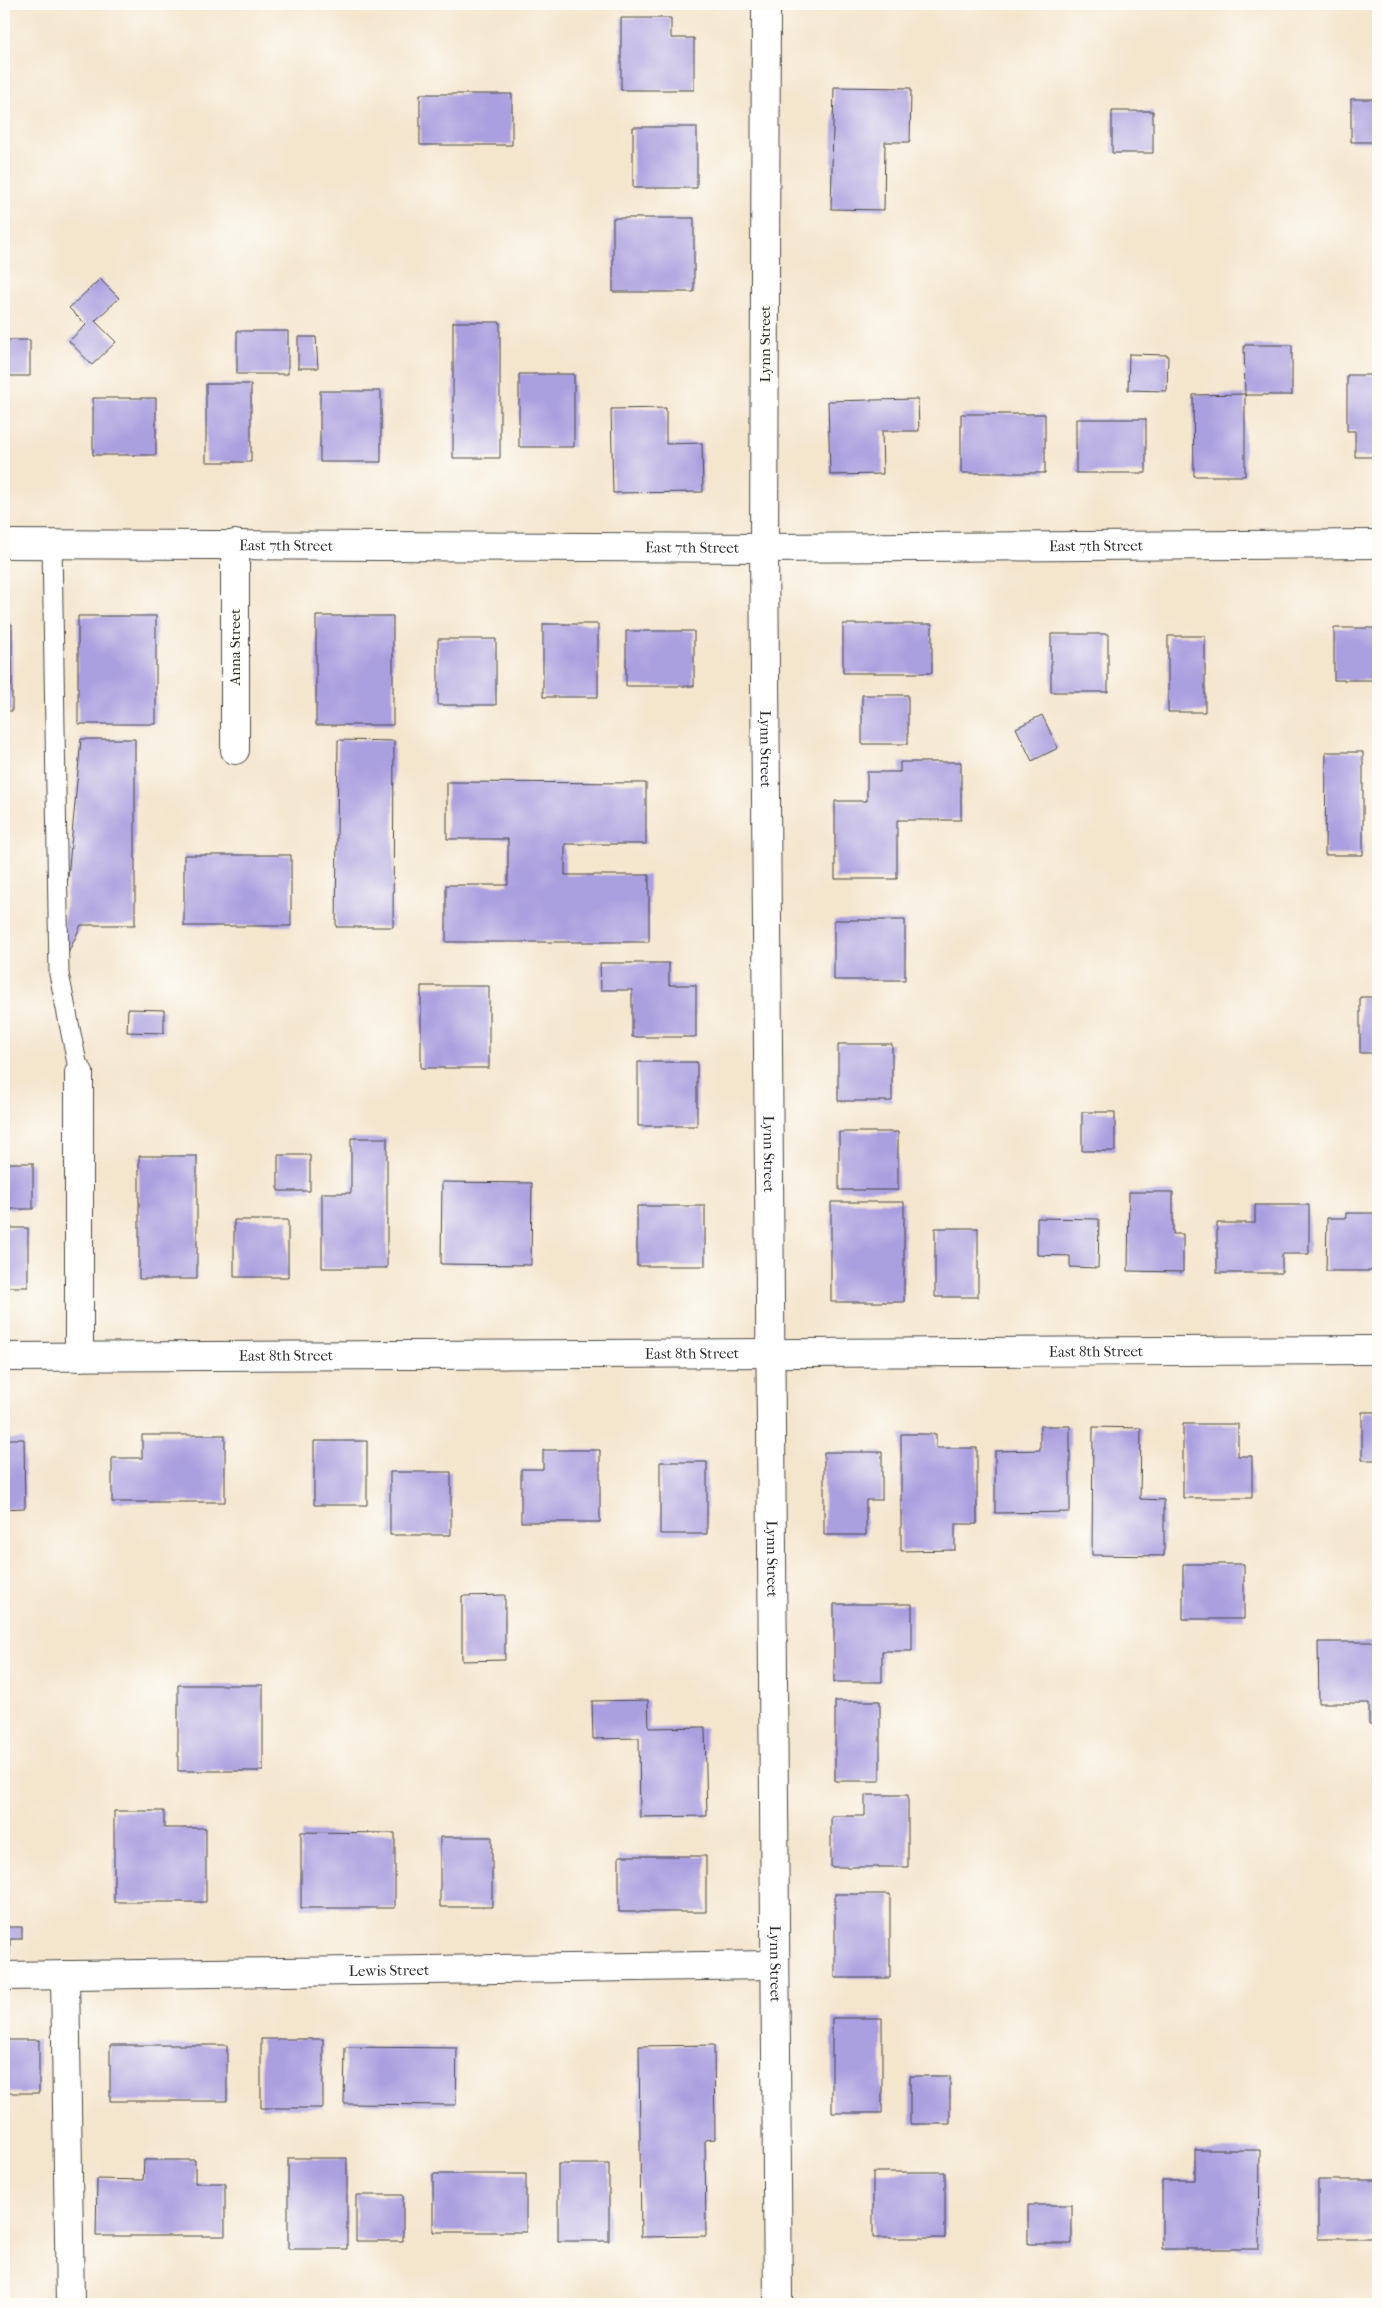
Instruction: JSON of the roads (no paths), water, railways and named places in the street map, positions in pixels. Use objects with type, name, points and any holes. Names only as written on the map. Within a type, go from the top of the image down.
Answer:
[{"type":"street","name":"Lynn Street","points":[[766,4],[764,548],[778,2304]]},
{"type":"street","name":"East 7th Street","points":[[4,544],[764,548],[1378,544]]},
{"type":"street","name":"Anna Street","points":[[234,544],[235,750]]},
{"type":"street","points":[[79,1073],[79,1357]]},
{"type":"street","name":"East 8th Street","points":[[4,1357],[1378,1350]]},
{"type":"street","name":"Lewis Street","points":[[4,1976],[774,1965]]},
{"type":"street","points":[[65,1975],[70,2304]]},
{"type":"lane","points":[[52,544],[59,974],[79,1073]]}]
